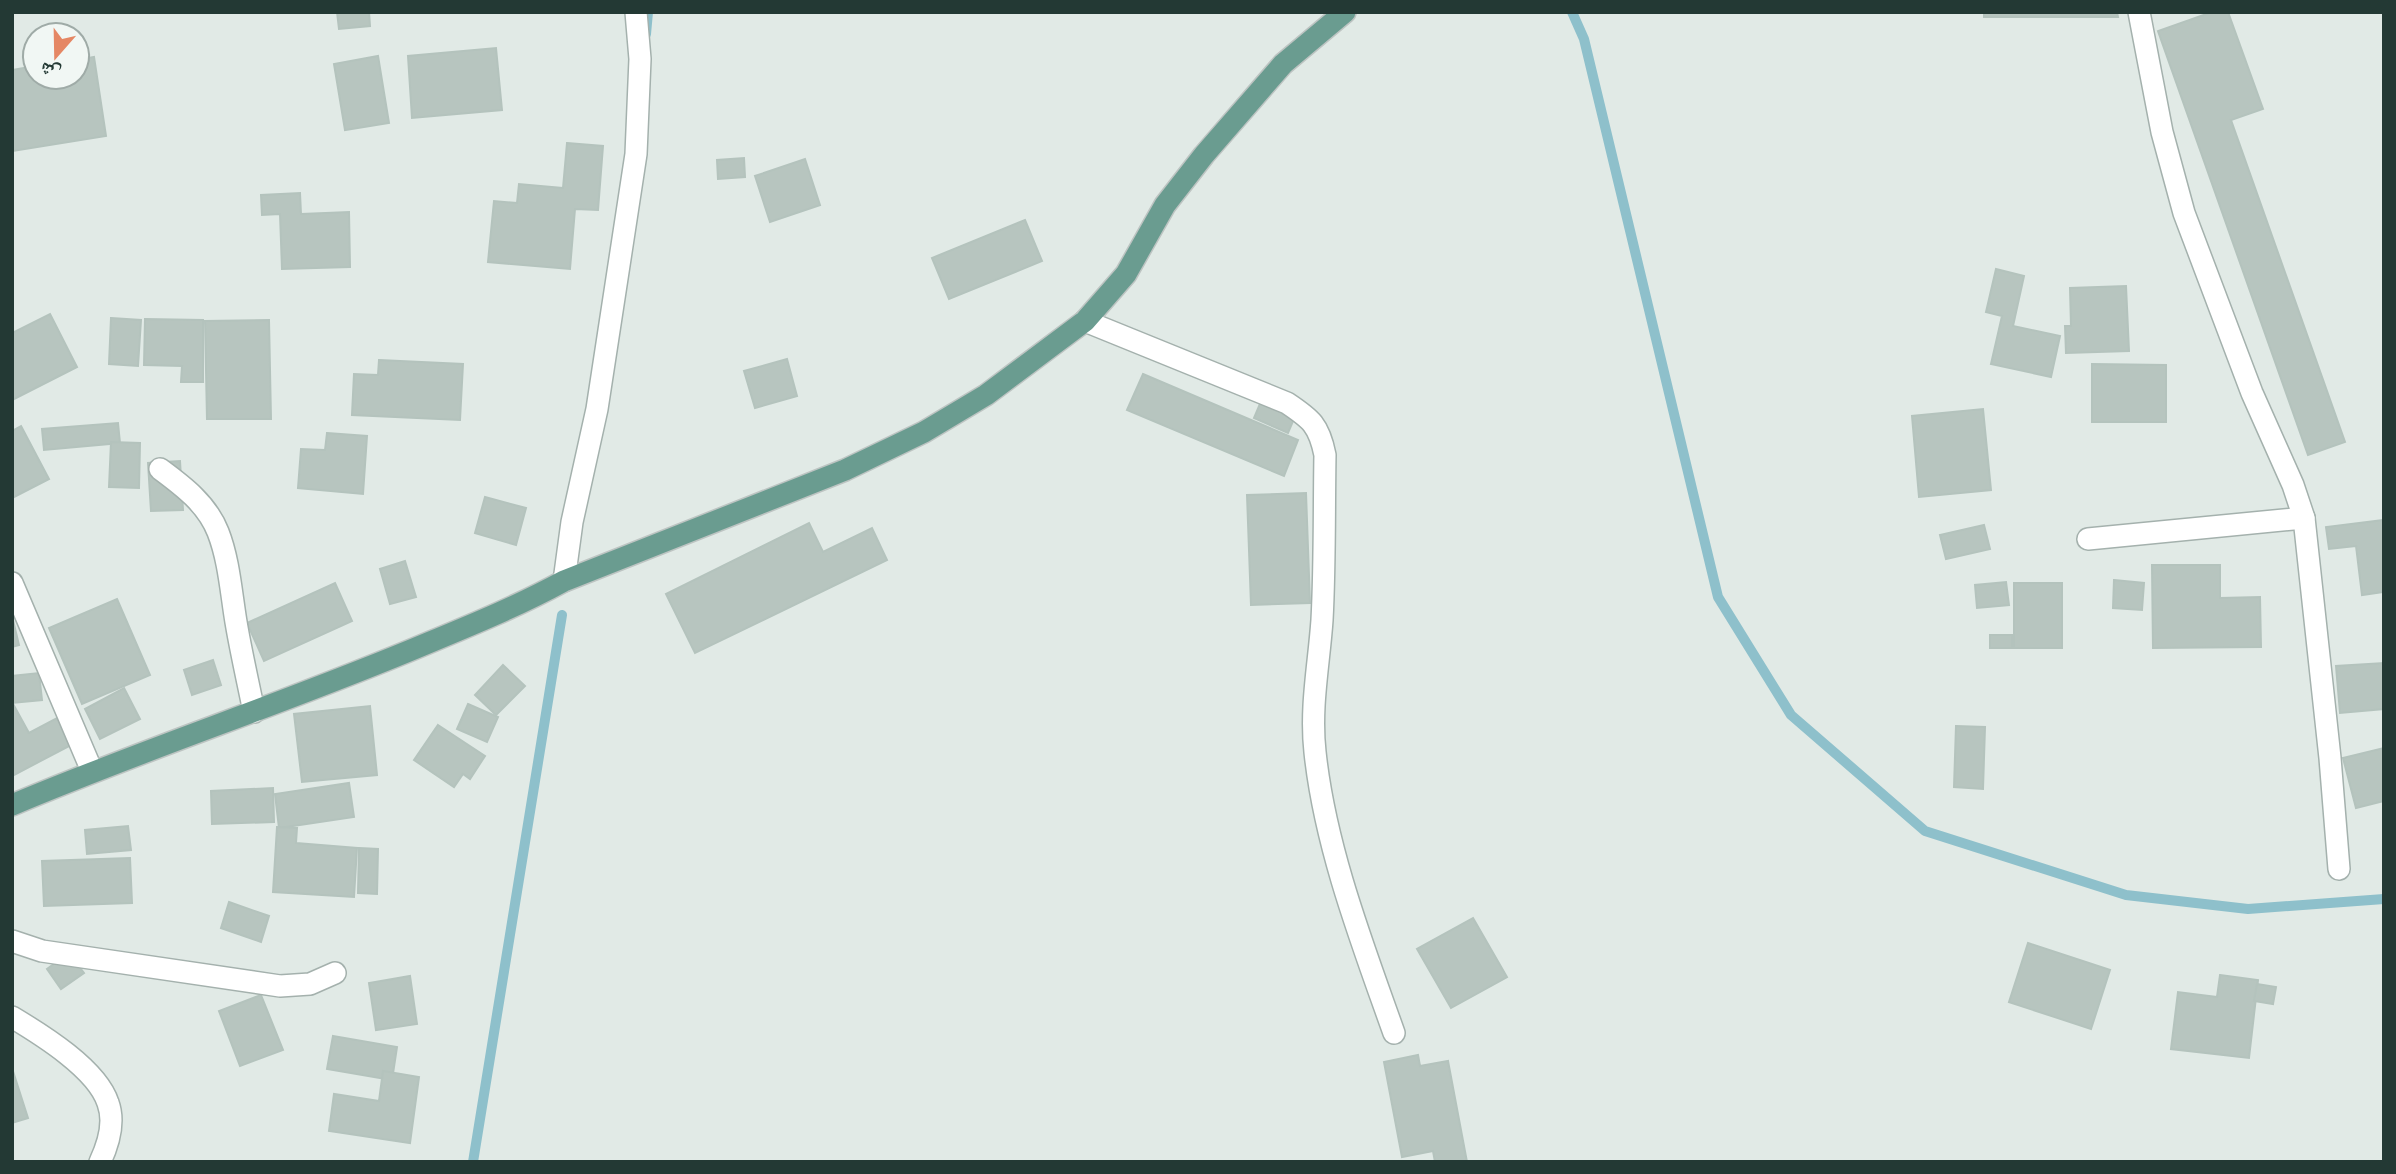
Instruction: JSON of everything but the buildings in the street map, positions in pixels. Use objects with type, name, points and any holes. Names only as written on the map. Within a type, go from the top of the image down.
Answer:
[{"type":"main road","points":[[12,805],[92,771],[401,655],[528,601],[564,581],[845,470],[924,432],[986,395],[1085,321],[1126,274],[1165,205],[1204,155],[1283,64],[1345,12]]},
{"type":"street","points":[[564,581],[572,522],[599,396],[636,154],[640,59],[636,12]]},
{"type":"street","points":[[2139,12],[2162,132],[2184,213],[2252,393],[2293,485],[2304,518],[2339,869]]},
{"type":"street","points":[[1085,321],[1287,403],[1311,419],[1321,435],[1325,455],[1325,482],[1322,622],[1313,714],[1315,752],[1325,811],[1357,930],[1394,1033]]},
{"type":"street","points":[[160,470],[187,489],[218,531],[226,559],[254,712]]},
{"type":"street","points":[[2088,539],[2304,518]]},
{"type":"street","points":[[12,583],[92,771]]},
{"type":"street","points":[[12,941],[42,951],[279,986],[310,984],[335,973]]},
{"type":"street","points":[[12,1017],[44,1037],[87,1071],[108,1103],[111,1128],[100,1162]]},
{"type":"waterway","points":[[646,34],[648,12]]},
{"type":"waterway","points":[[1572,12],[1584,39],[1718,597],[1791,715],[1925,831],[2126,895],[2248,909],[2384,899]]},
{"type":"waterway","points":[[473,1162],[562,615]]}]
